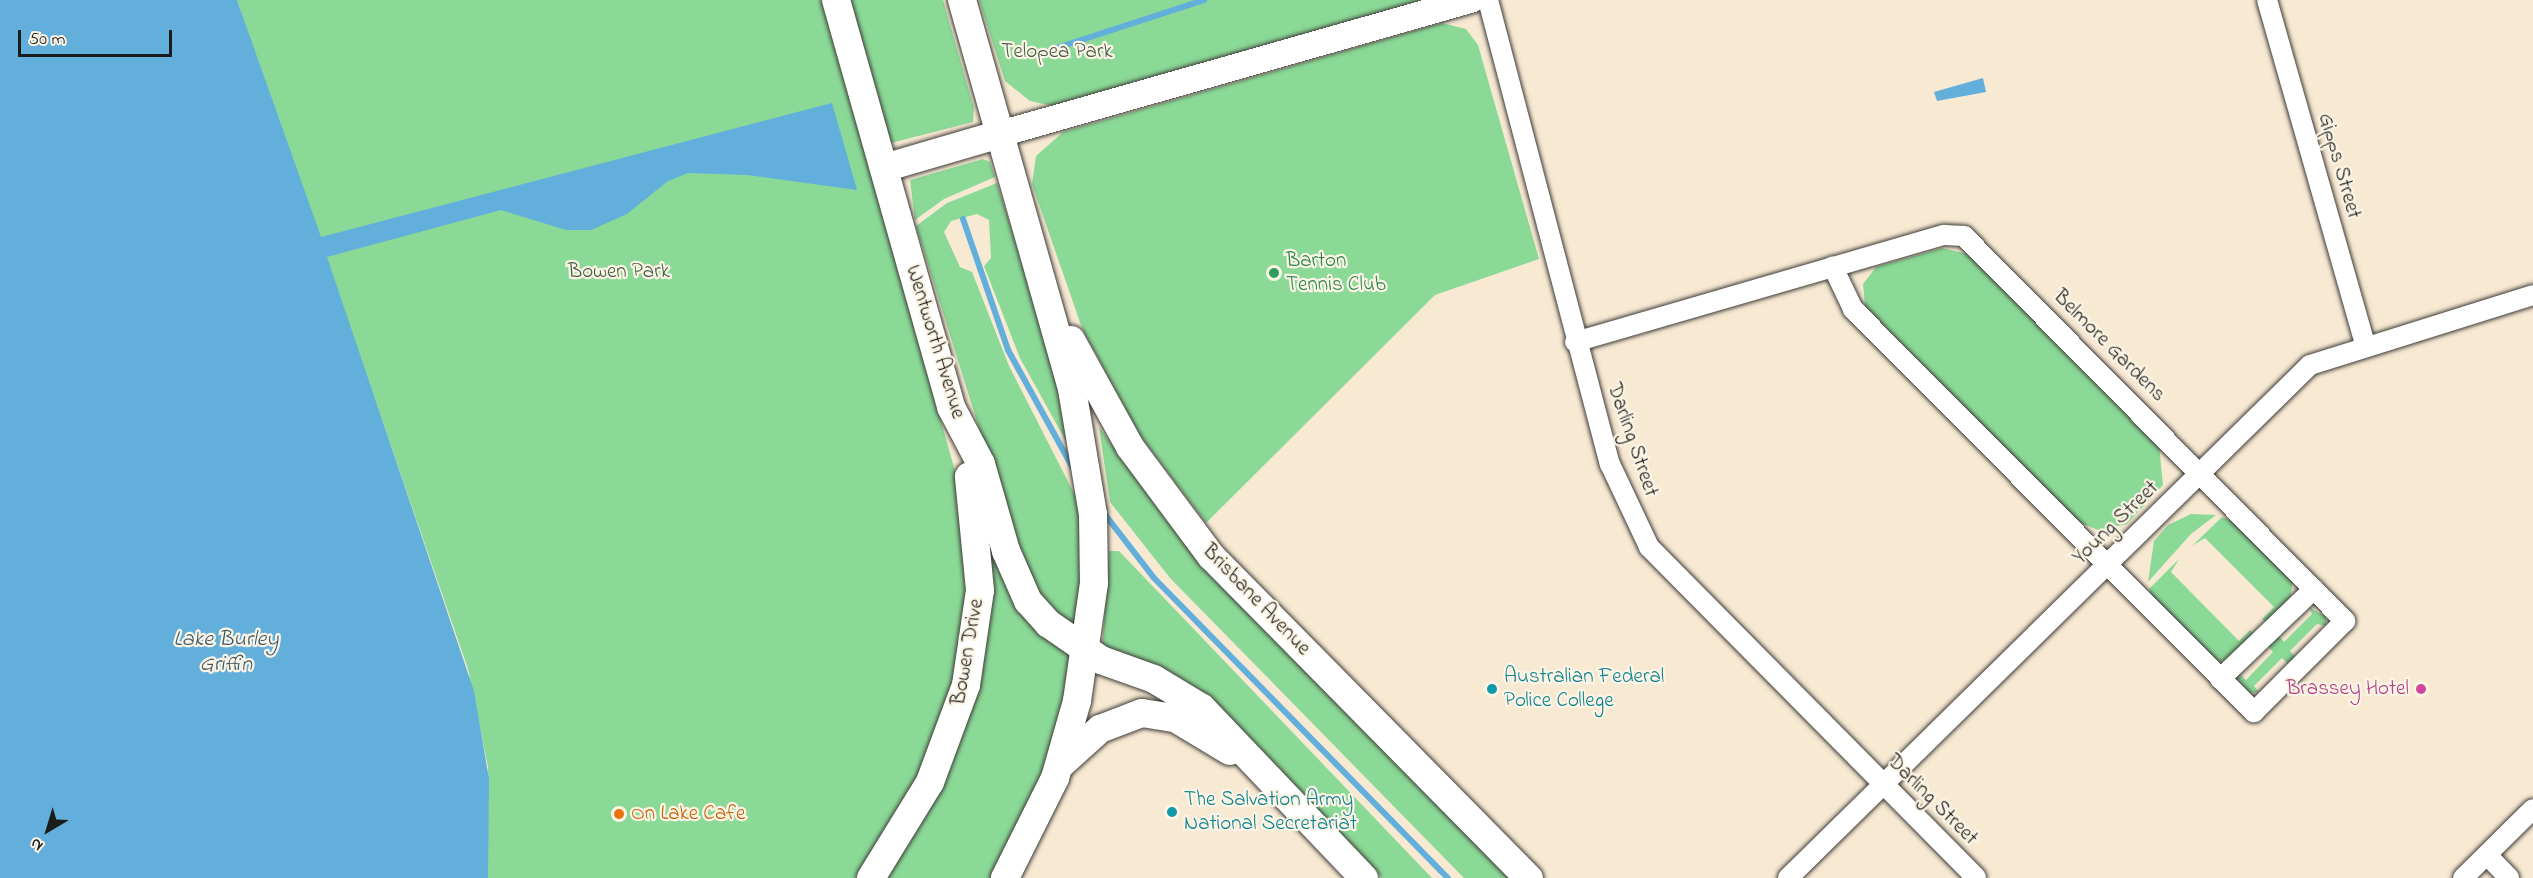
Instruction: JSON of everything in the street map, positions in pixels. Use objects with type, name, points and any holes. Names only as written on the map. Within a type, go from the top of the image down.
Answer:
[{"type":"main road","name":"Wentworth Avenue","points":[[836,0],[951,407],[981,464],[1025,595],[1044,620],[1089,651],[1166,685],[1202,708],[1254,767]]},
{"type":"main road","points":[[962,0],[1088,465],[1094,540],[1089,651],[1059,766],[1032,833],[1005,878]]},
{"type":"main road","points":[[884,168],[1000,134]]},
{"type":"main road","name":"Brisbane Avenue","points":[[1039,280],[1130,447],[1210,556],[1529,878]]},
{"type":"main road","name":"Bowen Drive","points":[[871,878],[935,772],[973,652],[979,548],[951,407]]},
{"type":"main road","points":[[1059,766],[1100,729],[1152,713],[1184,722],[1254,767],[1364,878]]},
{"type":"street","points":[[1000,134],[1471,0]]},
{"type":"street","name":"Darling Street","points":[[1488,0],[1575,342],[1610,464],[1649,547],[1976,878]]},
{"type":"street","name":"Gipps Street","points":[[2266,0],[2365,345]]},
{"type":"street","name":"Belmore Gardens","points":[[1575,342],[1833,267],[1944,235],[1964,236],[2345,621],[2254,712],[2106,566],[1853,309],[1833,267]]},
{"type":"street","name":"Young Street","points":[[1788,878],[2310,365],[2365,345],[2533,295]]},
{"type":"street","points":[[2220,679],[2313,589]]},
{"type":"street","points":[[2463,878],[2533,809]]},
{"type":"street","points":[[2487,855],[2509,878]]},
{"type":"green space","name":"Bowen Park","points":[[237,0],[822,0],[955,471],[968,584],[950,696],[928,758],[855,878],[488,878],[488,767],[468,669]]},
{"type":"green space","points":[[849,0],[943,0],[974,108],[973,122],[891,143]]},
{"type":"green space","name":"Telopea Park","points":[[979,0],[1424,0],[1053,106],[1030,101],[1005,81]]},
{"type":"green space","points":[[1442,23],[1466,29],[1478,45],[1539,259],[1435,295],[1206,523],[1139,434],[1082,328],[1032,184],[1036,156],[1063,132]]},
{"type":"green space","points":[[983,159],[990,162],[995,177],[944,199],[915,220],[910,180]]},
{"type":"green space","points":[[997,183],[1053,362],[1068,445],[1020,358],[984,266],[991,258],[989,220],[977,214],[951,221],[944,232],[960,267],[972,272],[1009,366],[1079,503],[1083,631],[1047,608],[1019,556],[916,226],[947,203]]},
{"type":"green space","points":[[1942,248],[1972,255],[2159,445],[2163,485],[2127,524],[2098,530],[2078,522],[1865,306],[1863,284],[1876,267]]},
{"type":"green space","points":[[1099,427],[1172,527],[1516,878],[1464,878],[1170,578],[1110,502]]},
{"type":"green space","points":[[2191,514],[2216,515],[2191,534],[2148,582],[2154,541],[2168,525]]},
{"type":"green space","points":[[2222,517],[2238,524],[2293,582],[2290,599],[2266,623],[2262,619],[2274,607],[2205,538],[2192,546]]},
{"type":"green space","points":[[1109,551],[1119,551],[1432,878],[1382,878],[1271,765],[1102,652]]},
{"type":"green space","points":[[993,552],[1074,650],[1065,721],[998,878],[885,878],[943,782]]},
{"type":"green space","points":[[2179,559],[2171,572],[2239,641],[2250,630],[2254,634],[2227,660],[2217,661],[2152,597],[2149,589]]},
{"type":"green space","points":[[2309,607],[2326,617],[2326,626],[2317,624],[2290,651],[2296,657],[2288,664],[2282,658],[2254,686],[2259,692],[2250,693],[2237,679],[2240,674],[2246,680],[2273,652],[2268,646],[2279,636],[2284,642],[2312,614]]},
{"type":"water","name":"Lake Burley Griffin","points":[[0,0],[237,0],[321,237],[832,103],[857,190],[747,175],[688,173],[668,181],[627,214],[591,230],[566,230],[501,210],[327,257],[474,691],[489,779],[488,878],[0,878]]},
{"type":"water","points":[[1983,78],[1986,92],[1937,101],[1934,92]]},
{"type":"waterway","points":[[1035,55],[1204,0]]},
{"type":"waterway","points":[[963,219],[1008,350],[1075,472]]},
{"type":"waterway","points":[[1103,512],[1154,578],[1448,878]]},
{"type":"place","name":"Barton Tennis Club","points":[[1274,273]]},
{"type":"place","name":"Australian Federal Police College","points":[[1492,689]]},
{"type":"place","name":"Brassey Hotel","points":[[2421,689]]},
{"type":"place","name":"The Salvation Army National Secretariat","points":[[1172,812]]},
{"type":"place","name":"On Lake Cafe","points":[[619,814]]}]
